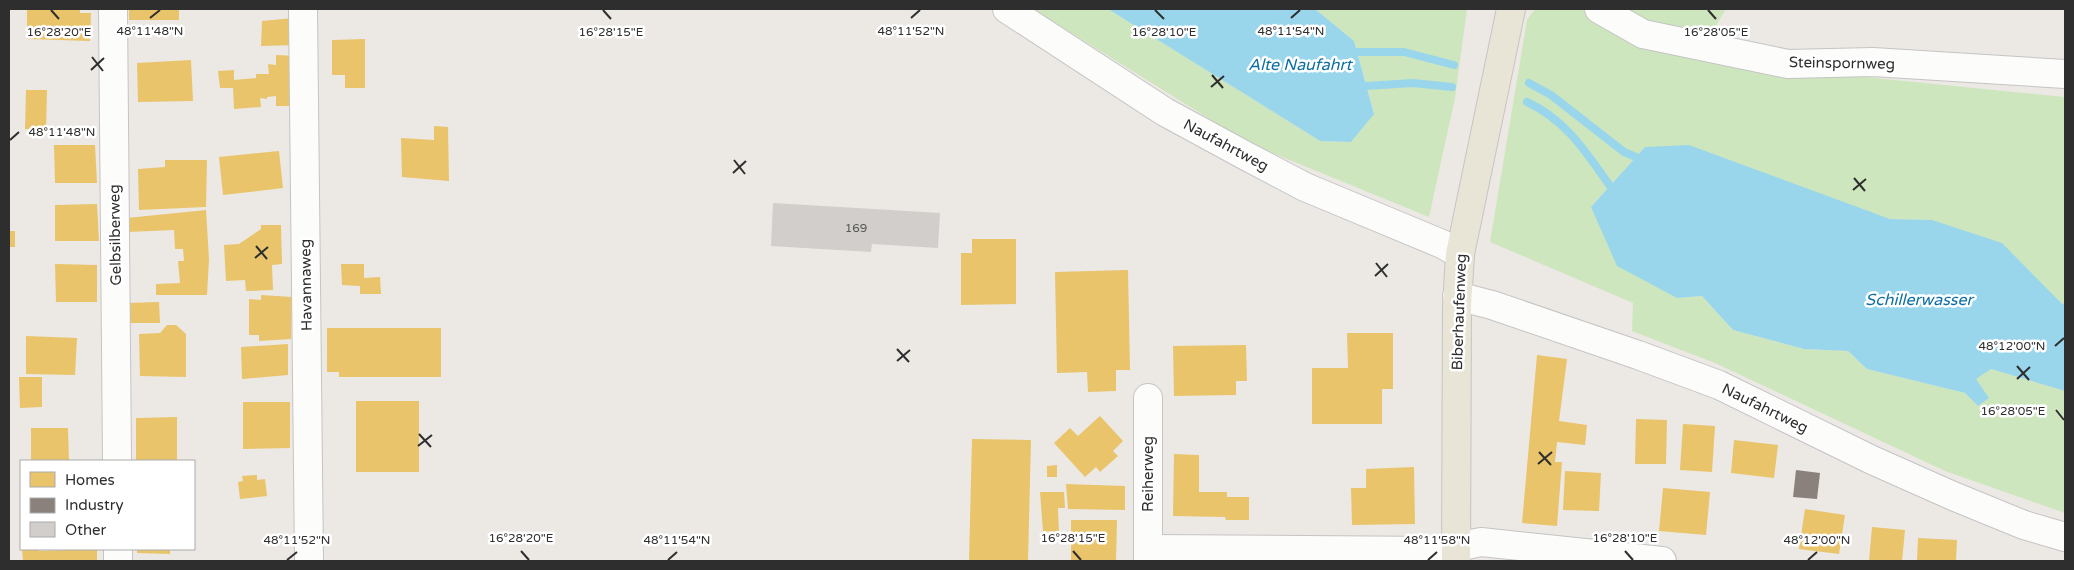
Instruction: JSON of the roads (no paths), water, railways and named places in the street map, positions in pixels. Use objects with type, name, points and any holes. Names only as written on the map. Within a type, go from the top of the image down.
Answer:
[{"type":"main road","name":"Biberhaufenweg","points":[[1456,554],[1457,296],[1460,254],[1511,9]]},
{"type":"street","name":"Gelbsilberweg","points":[[113,9],[117,460]]},
{"type":"street","name":"Havannaweg","points":[[303,9],[309,561]]},
{"type":"street","name":"Naufahrtweg","points":[[1007,9],[1165,112],[1222,143],[1304,187],[1442,244],[1460,254]]},
{"type":"street","name":"Steinspornweg","points":[[1599,9],[1643,34],[1788,64],[1873,62],[2065,74]]},
{"type":"street","name":"Naufahrtweg","points":[[1457,296],[1492,305],[1719,385],[1872,460],[1953,496],[2024,525],[2065,537]]},
{"type":"street","name":"Reiherweg","points":[[1148,398],[1148,555],[1438,551],[1456,554],[1482,542],[1662,561]]},
{"type":"water","name":"Alte Naufahrt","points":[[1108,9],[1315,9],[1354,41],[1374,114],[1351,142],[1320,141]]},
{"type":"water","name":"Schillerwasser","points":[[1689,145],[1890,219],[1932,220],[2002,243],[2062,304],[2065,303],[2065,391],[1991,369],[1976,379],[1989,398],[1978,406],[1965,393],[1867,369],[1848,351],[1804,349],[1733,330],[1702,296],[1677,298],[1617,266],[1591,207],[1645,147]]},
{"type":"waterway","points":[[1357,52],[1404,52],[1454,65]]},
{"type":"waterway","points":[[1366,86],[1413,83],[1452,87]]},
{"type":"waterway","points":[[1529,83],[1551,95],[1624,152],[1636,157]]},
{"type":"waterway","points":[[1527,102],[1553,118],[1574,138],[1610,186]]}]
